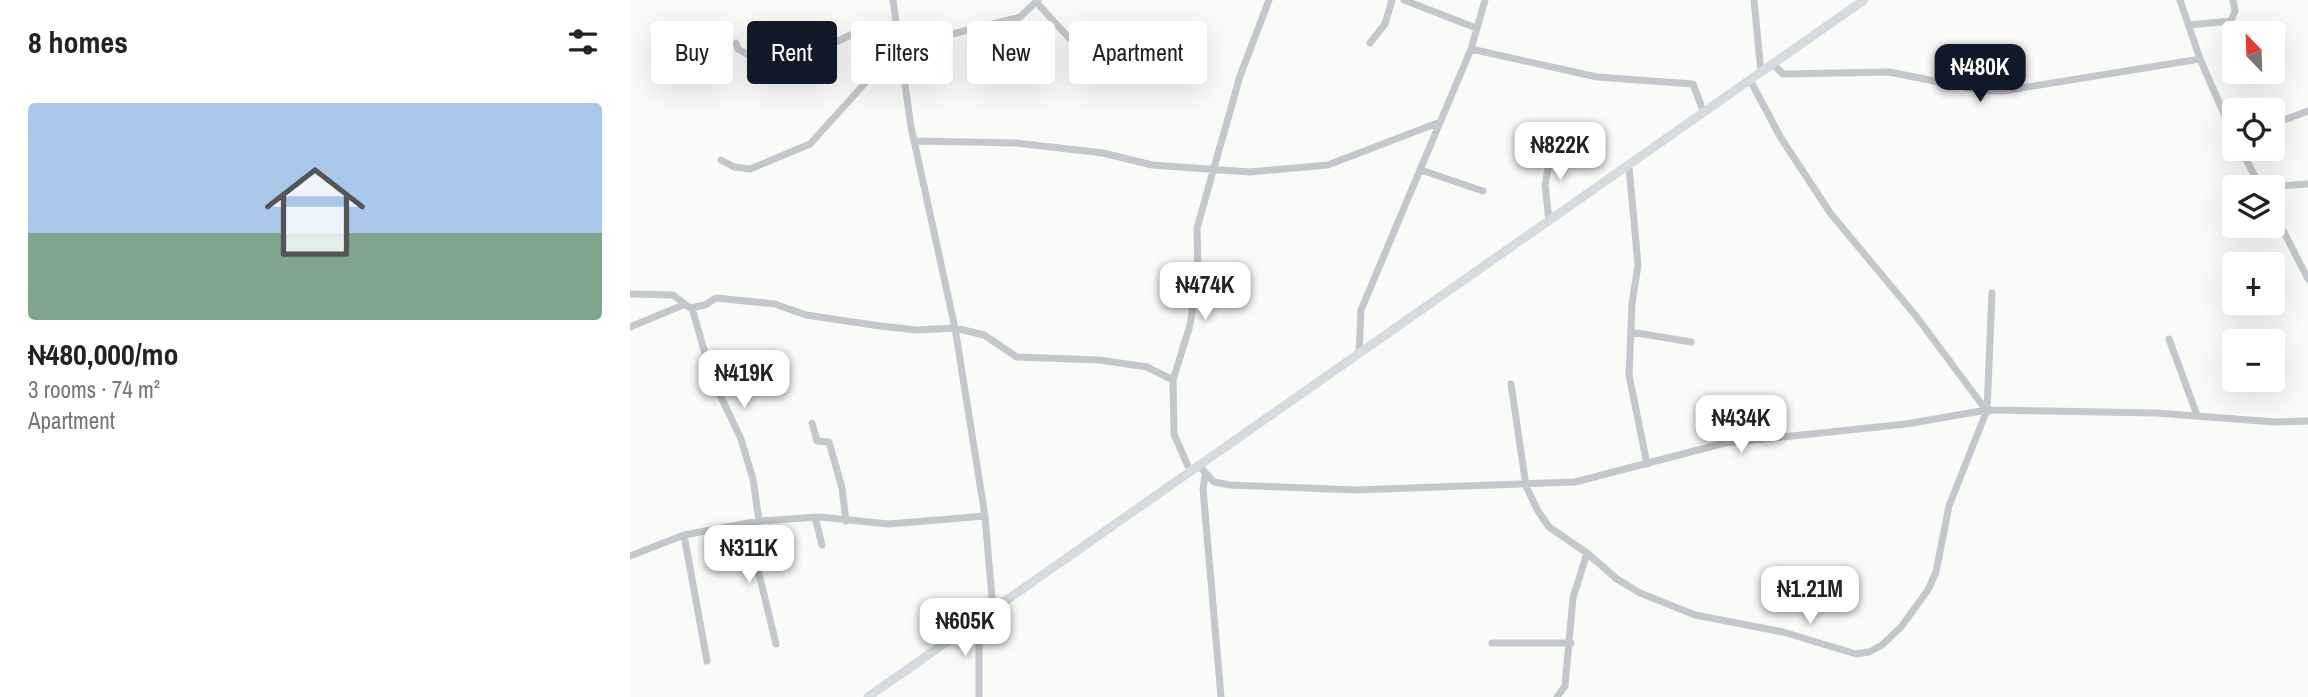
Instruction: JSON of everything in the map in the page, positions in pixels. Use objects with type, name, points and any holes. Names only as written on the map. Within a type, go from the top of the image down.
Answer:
[{"type":"main road","points":[[868,697],[1864,0]]},
{"type":"street","points":[[893,0],[897,21]]},
{"type":"street","points":[[1269,0],[1240,76],[1197,228],[1198,273],[1191,325],[1173,380],[1174,434],[1194,468],[1214,482],[1354,490],[1526,486],[1575,482],[1725,443],[1906,424],[1987,410],[2197,415],[2275,422],[2308,421]]},
{"type":"street","points":[[1370,43],[1385,24],[1392,0]]},
{"type":"street","points":[[1404,0],[1476,28]]},
{"type":"street","points":[[1359,353],[1361,310],[1471,49],[1485,0]]},
{"type":"street","points":[[1754,0],[1761,72]]},
{"type":"street","points":[[2180,0],[2200,59],[2222,109]]},
{"type":"street","points":[[2189,25],[2231,21],[2235,11],[2233,0]]},
{"type":"street","points":[[953,34],[1020,17],[1037,1],[1069,38]]},
{"type":"street","points":[[736,43],[738,49],[762,63],[796,62],[851,35]]},
{"type":"street","points":[[1471,49],[1597,77],[1693,84],[1704,113]]},
{"type":"street","points":[[1773,65],[1783,74],[1889,72],[1985,91],[2003,91],[2200,59]]},
{"type":"street","points":[[1750,80],[1781,138],[1831,214],[1916,316],[1987,410]]},
{"type":"street","points":[[721,160],[734,167],[750,169],[810,144],[864,84]]},
{"type":"street","points":[[905,84],[955,328],[985,516],[993,610]]},
{"type":"street","points":[[2285,120],[2308,111]]},
{"type":"street","points":[[915,141],[1016,143],[1103,153],[1140,163],[1212,172],[1250,172],[1328,165],[1440,122]]},
{"type":"street","points":[[1549,221],[1545,185],[1553,142]]},
{"type":"street","points":[[1629,166],[1638,265],[1629,374],[1647,464]]},
{"type":"street","points":[[1421,170],[1483,191]]},
{"type":"street","points":[[2285,185],[2308,184]]},
{"type":"street","points":[[2285,234],[2308,279]]},
{"type":"street","points":[[1511,384],[1526,486],[1549,527],[1587,553],[1617,579],[1640,593],[1695,615],[1783,632],[1856,654],[1869,652],[1882,645],[1901,627],[1928,590],[1942,549],[1948,506],[1987,410],[1992,293]]},
{"type":"street","points":[[630,294],[673,295],[683,305],[692,307],[716,298],[775,304],[806,316],[892,327],[917,330],[955,328],[984,335],[1017,357],[1099,359],[1147,367],[1173,380]]},
{"type":"street","points":[[630,327],[683,305]]},
{"type":"street","points":[[692,307],[712,378],[740,439],[753,479],[759,521]]},
{"type":"street","points":[[1631,332],[1691,342]]},
{"type":"street","points":[[2169,339],[2197,415]]},
{"type":"street","points":[[812,423],[817,441],[829,442],[842,488],[846,521]]},
{"type":"street","points":[[1205,476],[1203,489],[1221,697]]},
{"type":"street","points":[[630,556],[684,535],[759,521],[815,517],[890,524],[985,516]]},
{"type":"street","points":[[815,517],[822,545]]},
{"type":"street","points":[[750,523],[751,541],[776,644]]},
{"type":"street","points":[[684,535],[707,661]]},
{"type":"street","points":[[1557,697],[1565,686],[1573,598],[1587,553]]},
{"type":"street","points":[[979,620],[979,697]]},
{"type":"street","points":[[1492,643],[1571,643]]}]
